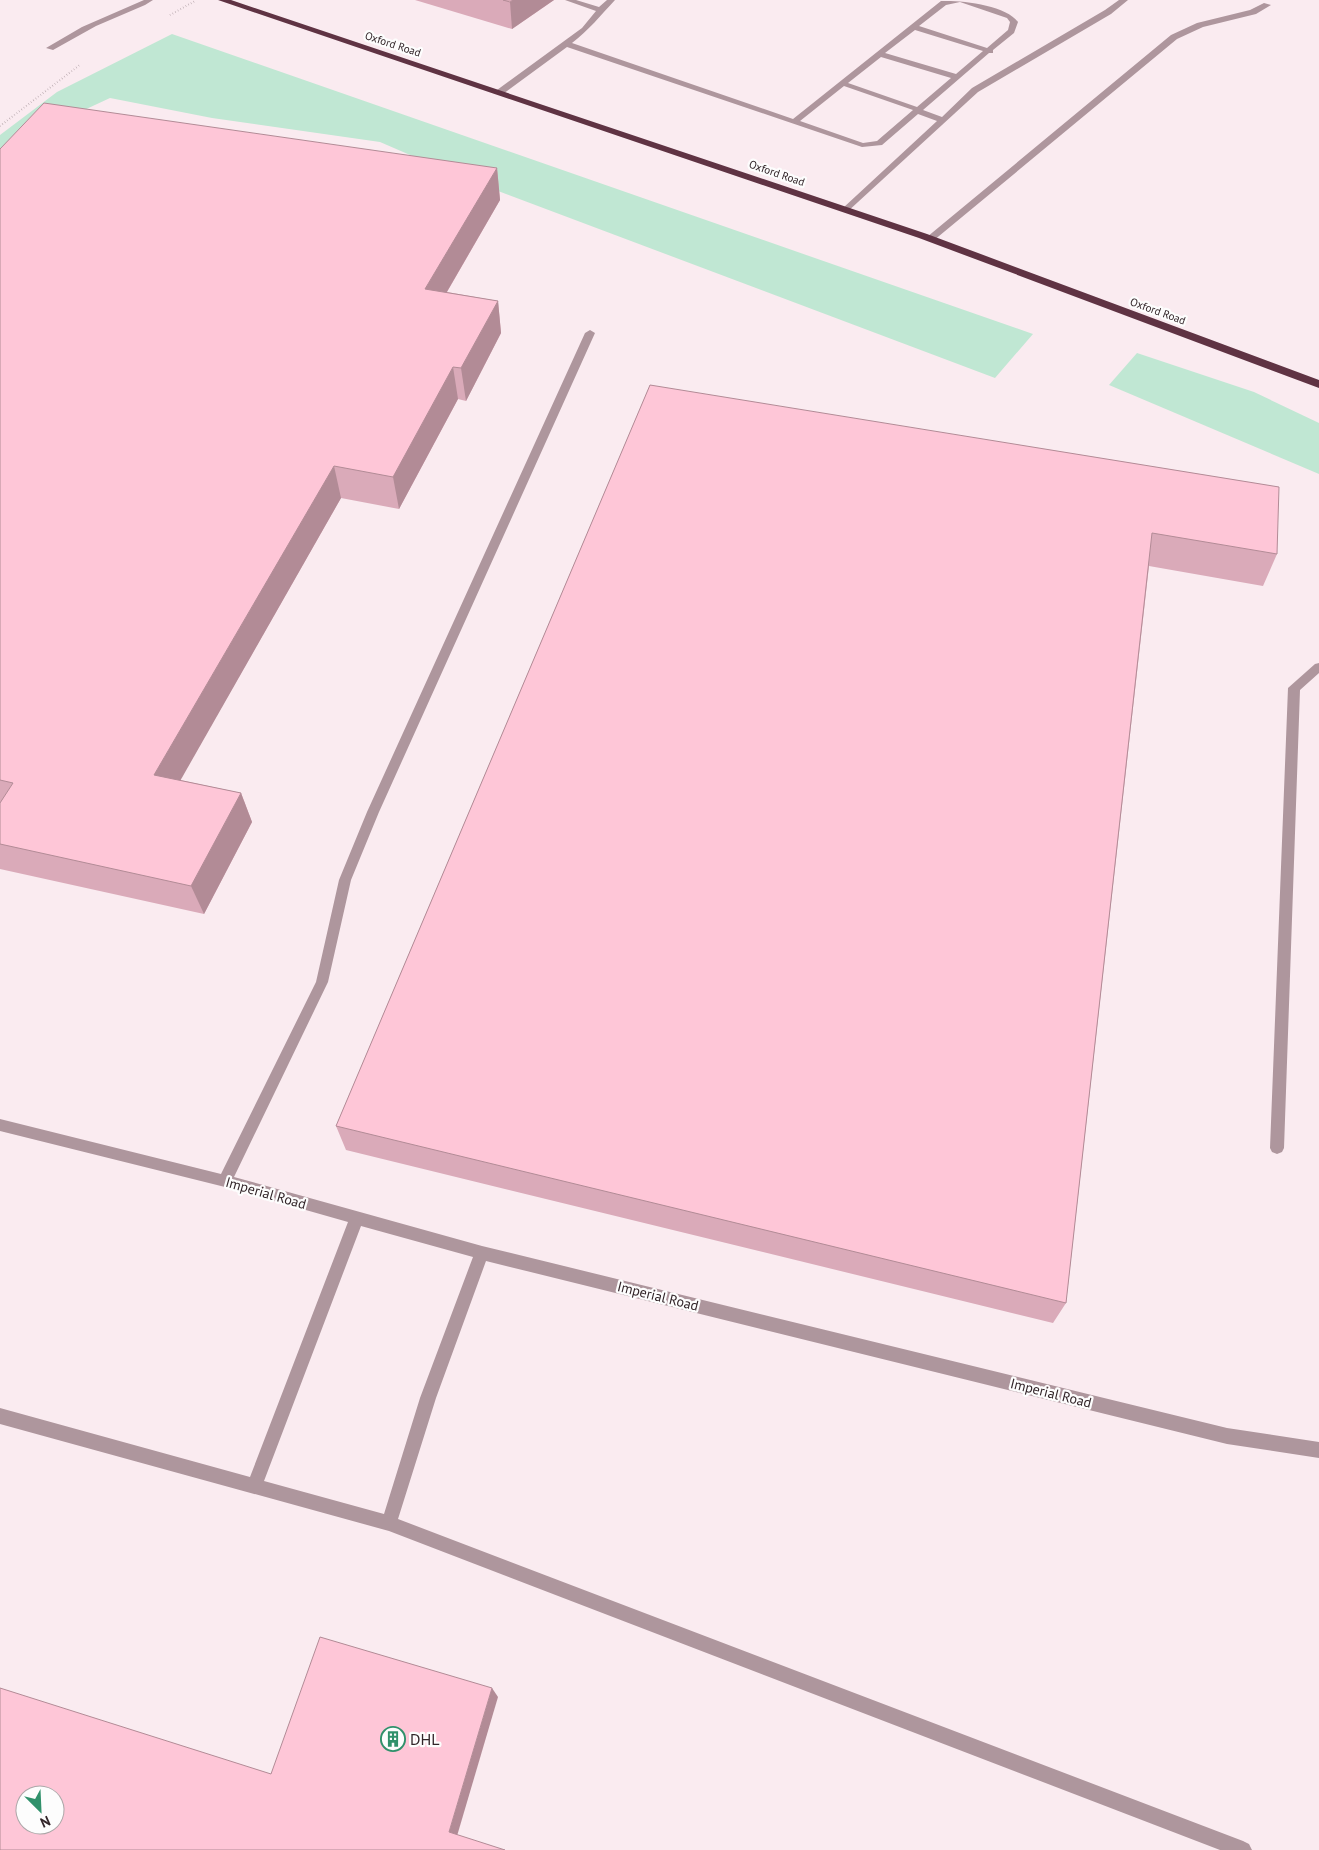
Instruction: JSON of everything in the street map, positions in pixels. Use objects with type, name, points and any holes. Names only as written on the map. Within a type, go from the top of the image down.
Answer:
[{"type":"highway","name":"Oxford Road","points":[[222,0],[500,92],[930,239],[1319,384]]},
{"type":"lane","points":[[50,48],[75,33],[126,10],[138,7],[150,0]]},
{"type":"lane","points":[[569,0],[600,10]]},
{"type":"lane","points":[[500,92],[585,30],[600,10],[611,0]]},
{"type":"lane","points":[[566,44],[794,122],[862,145],[869,146],[878,143],[1012,32],[1014,22],[1010,16],[960,0],[944,3],[794,122]]},
{"type":"lane","points":[[846,210],[975,90],[1108,12],[1124,0]]},
{"type":"lane","points":[[930,239],[1174,37],[1200,24],[1253,12],[1267,6]]},
{"type":"lane","points":[[913,27],[990,50]]},
{"type":"lane","points":[[879,54],[957,77]]},
{"type":"lane","points":[[842,83],[944,120]]},
{"type":"lane","points":[[225,1181],[322,982],[345,880],[373,812],[590,332]]},
{"type":"lane","points":[[1277,1148],[1294,688],[1319,667]]},
{"type":"lane","name":"Imperial Road","points":[[0,1125],[225,1181],[482,1253],[1227,1436],[1319,1450]]},
{"type":"lane","points":[[254,1486],[358,1218]]},
{"type":"lane","points":[[389,1523],[428,1398],[482,1253]]},
{"type":"lane","points":[[0,1416],[389,1523],[1243,1850]]},
{"type":"path","points":[[0,126],[81,64]]},
{"type":"green space","points":[[172,34],[1033,334],[995,378],[461,177],[380,142],[212,118],[110,98],[39,131],[0,165],[0,135],[57,92]]},
{"type":"green space","points":[[1137,353],[1254,392],[1319,423],[1319,474],[1109,385]]},
{"type":"building","points":[[44,103],[497,168],[425,289],[498,301],[461,368],[453,367],[393,477],[334,466],[154,775],[241,793],[191,886],[0,844],[0,803],[13,783],[0,780],[0,149]]},
{"type":"building","points":[[650,385],[1279,487],[1277,554],[1152,533],[1066,1303],[336,1126]]},
{"type":"building","name":"DHL","points":[[320,1637],[492,1688],[449,1832],[505,1850],[0,1850],[0,1688],[271,1774]]},
{"type":"place","name":"DHL","points":[[393,1739]]}]
